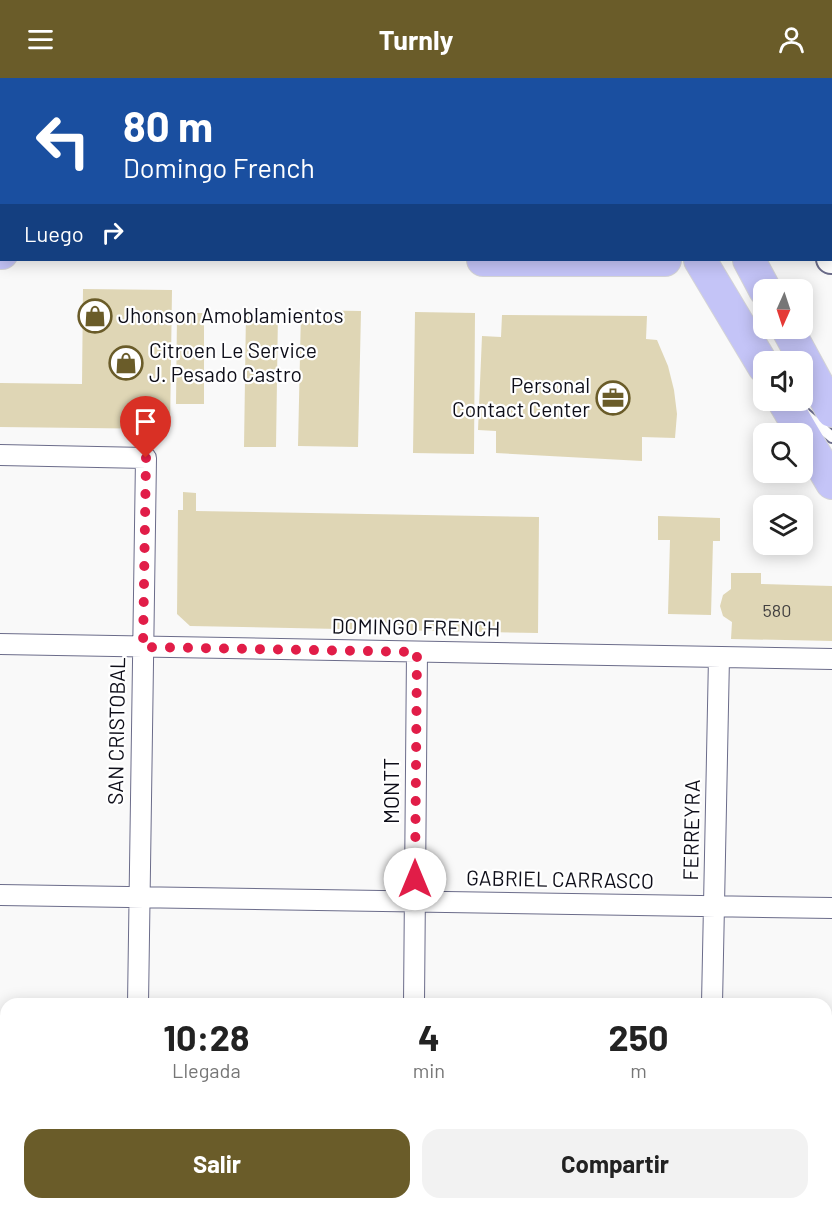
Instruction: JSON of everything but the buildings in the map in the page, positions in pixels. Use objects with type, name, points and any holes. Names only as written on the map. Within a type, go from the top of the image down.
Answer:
[{"type":"main road","points":[[750,261],[759,279]]},
{"type":"main road","points":[[709,264],[755,351]]},
{"type":"main road","points":[[793,339],[832,411]]},
{"type":"main road","points":[[798,411],[828,461]]},
{"type":"street","name":"SAN CRISTOBAL","points":[[0,456],[146,458],[138,998]]},
{"type":"street","name":"DOMINGO FRENCH","points":[[0,644],[832,659]]},
{"type":"street","name":"MONTT","points":[[414,998],[417,652]]},
{"type":"street","name":"FERREYRA","points":[[712,998],[719,657]]},
{"type":"street","name":"GABRIEL CARRASCO","points":[[0,895],[832,908]]},
{"type":"lane","points":[[709,264],[728,289],[765,351]]},
{"type":"place","name":"Jhonson Amoblamientos","points":[[95,316]]},
{"type":"place","name":"Citroen Le Service J. Pesado Castro","points":[[126,363]]},
{"type":"place","name":"Personal Contact Center","points":[[613,398]]},
{"type":"route","points":[[146,458],[143,647],[417,652],[415,879]]}]
